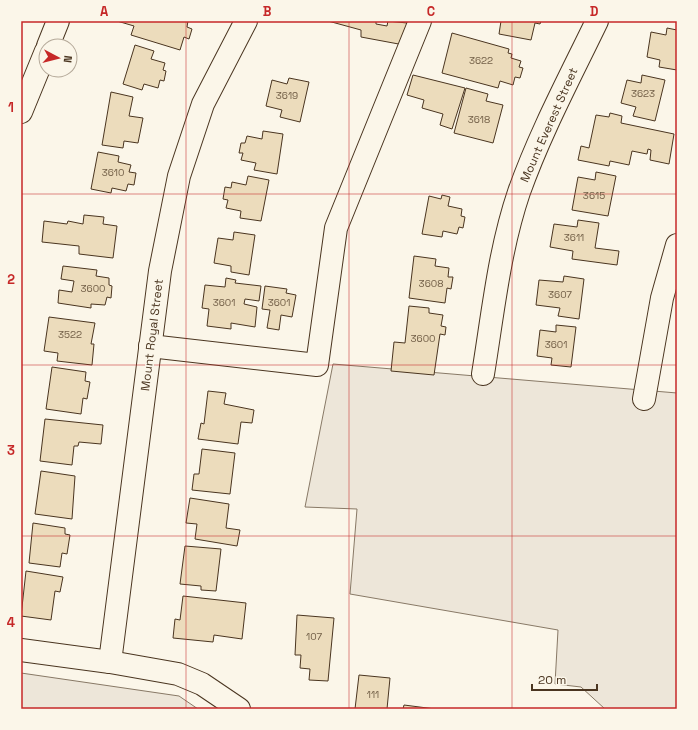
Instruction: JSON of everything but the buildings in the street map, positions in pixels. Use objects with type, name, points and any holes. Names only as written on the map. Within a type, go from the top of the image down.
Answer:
[{"type":"street","points":[[51,38],[58,21]]},
{"type":"street","name":"Mount Royal Street","points":[[110,662],[160,271],[180,176],[203,104],[246,21]]},
{"type":"street","points":[[150,346],[317,365],[336,228],[420,21]]},
{"type":"street","name":"Mount Everest Street","points":[[483,374],[502,254],[519,193],[538,143],[597,21]]},
{"type":"street","points":[[21,112],[38,71]]},
{"type":"street","points":[[644,399],[662,298],[677,245]]},
{"type":"street","points":[[21,650],[110,662],[178,674],[202,684],[239,709]]},
{"type":"shaded area","points":[[333,364],[677,393],[677,709],[605,709],[581,687],[555,684],[558,630],[350,594],[357,509],[305,507]]},
{"type":"shaded area","points":[[21,673],[179,696],[198,709],[21,709]]}]
